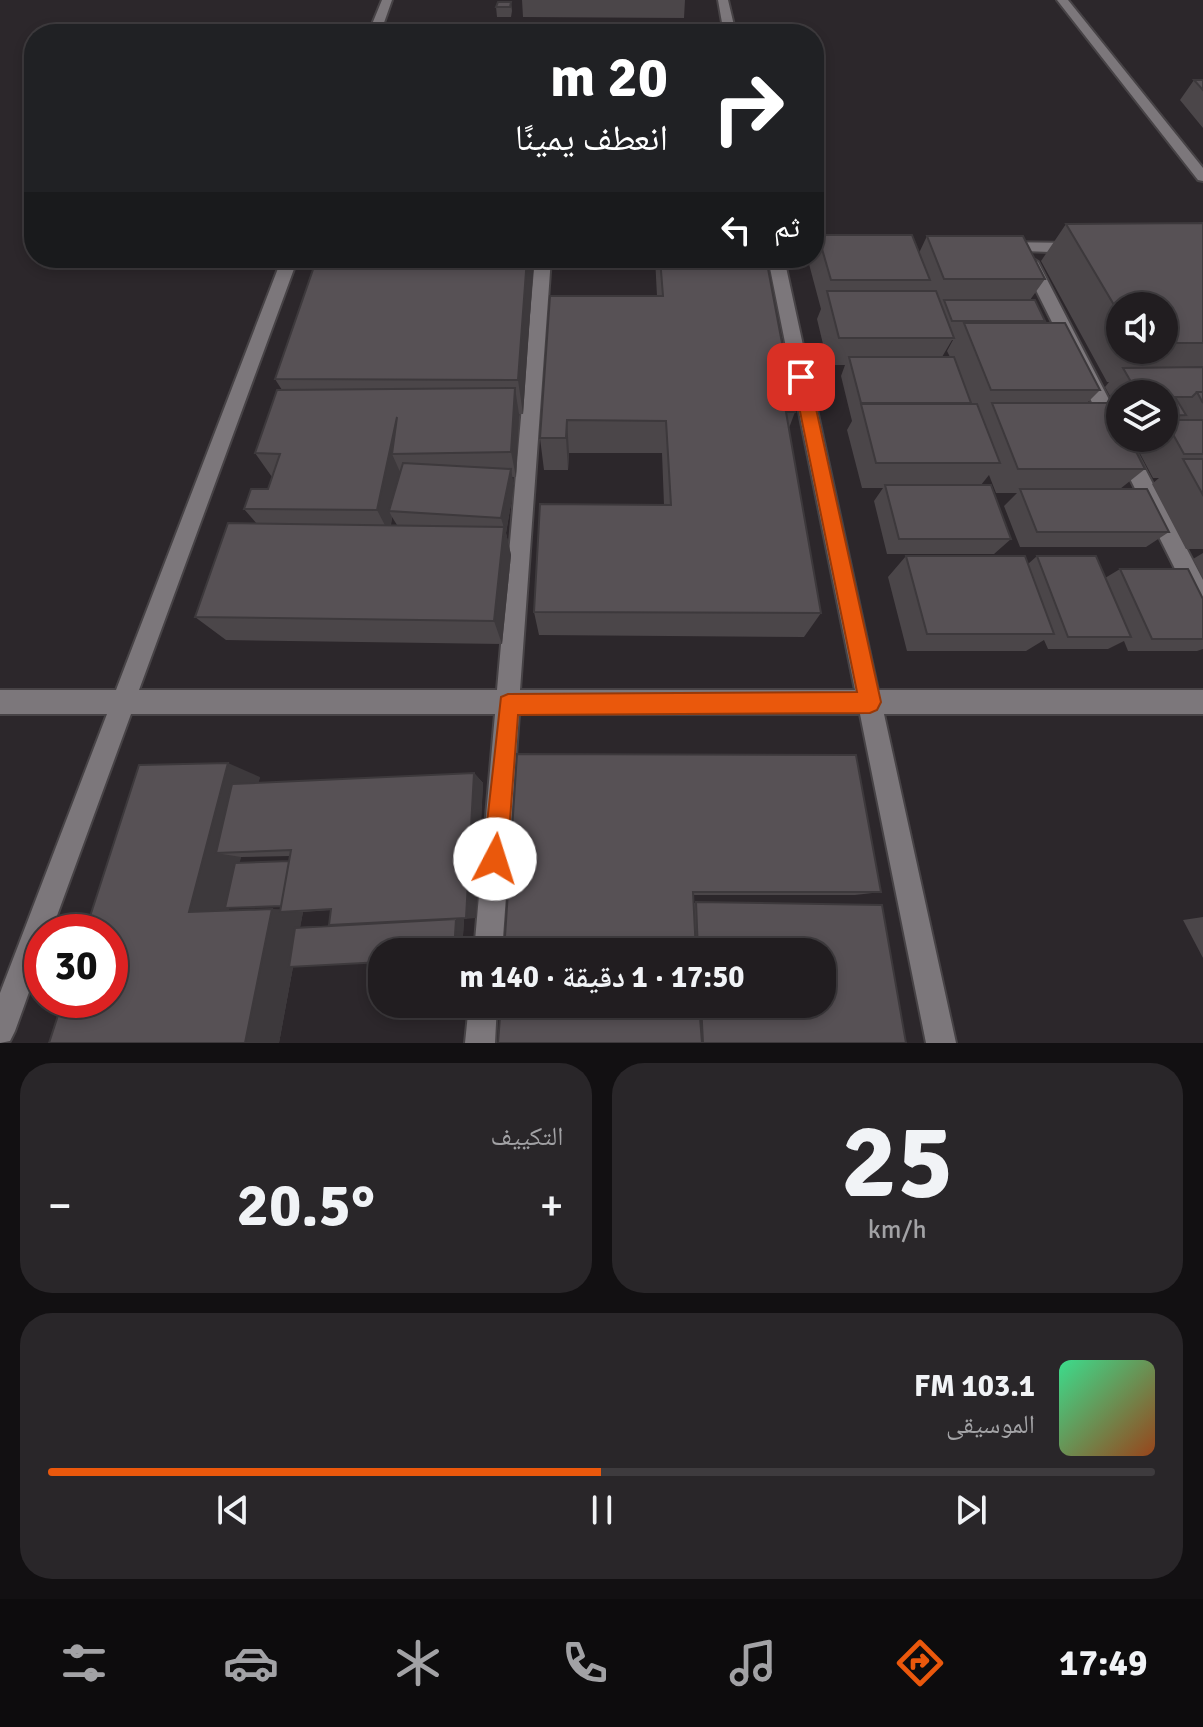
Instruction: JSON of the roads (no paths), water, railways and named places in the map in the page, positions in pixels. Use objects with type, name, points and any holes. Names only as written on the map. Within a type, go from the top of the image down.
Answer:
[{"type":"street","points":[[378,24],[387,0]]},
{"type":"street","points":[[723,0],[728,24]]},
{"type":"street","points":[[1062,0],[1203,177]]},
{"type":"street","points":[[978,246],[1098,248]]},
{"type":"street","points":[[1023,247],[1203,602]]},
{"type":"street","points":[[0,1031],[286,268]]},
{"type":"street","points":[[489,938],[542,268]]},
{"type":"street","points":[[778,268],[941,1043]]},
{"type":"street","points":[[0,702],[508,705],[1203,702]]},
{"type":"street","points":[[480,1043],[482,1018]]}]
